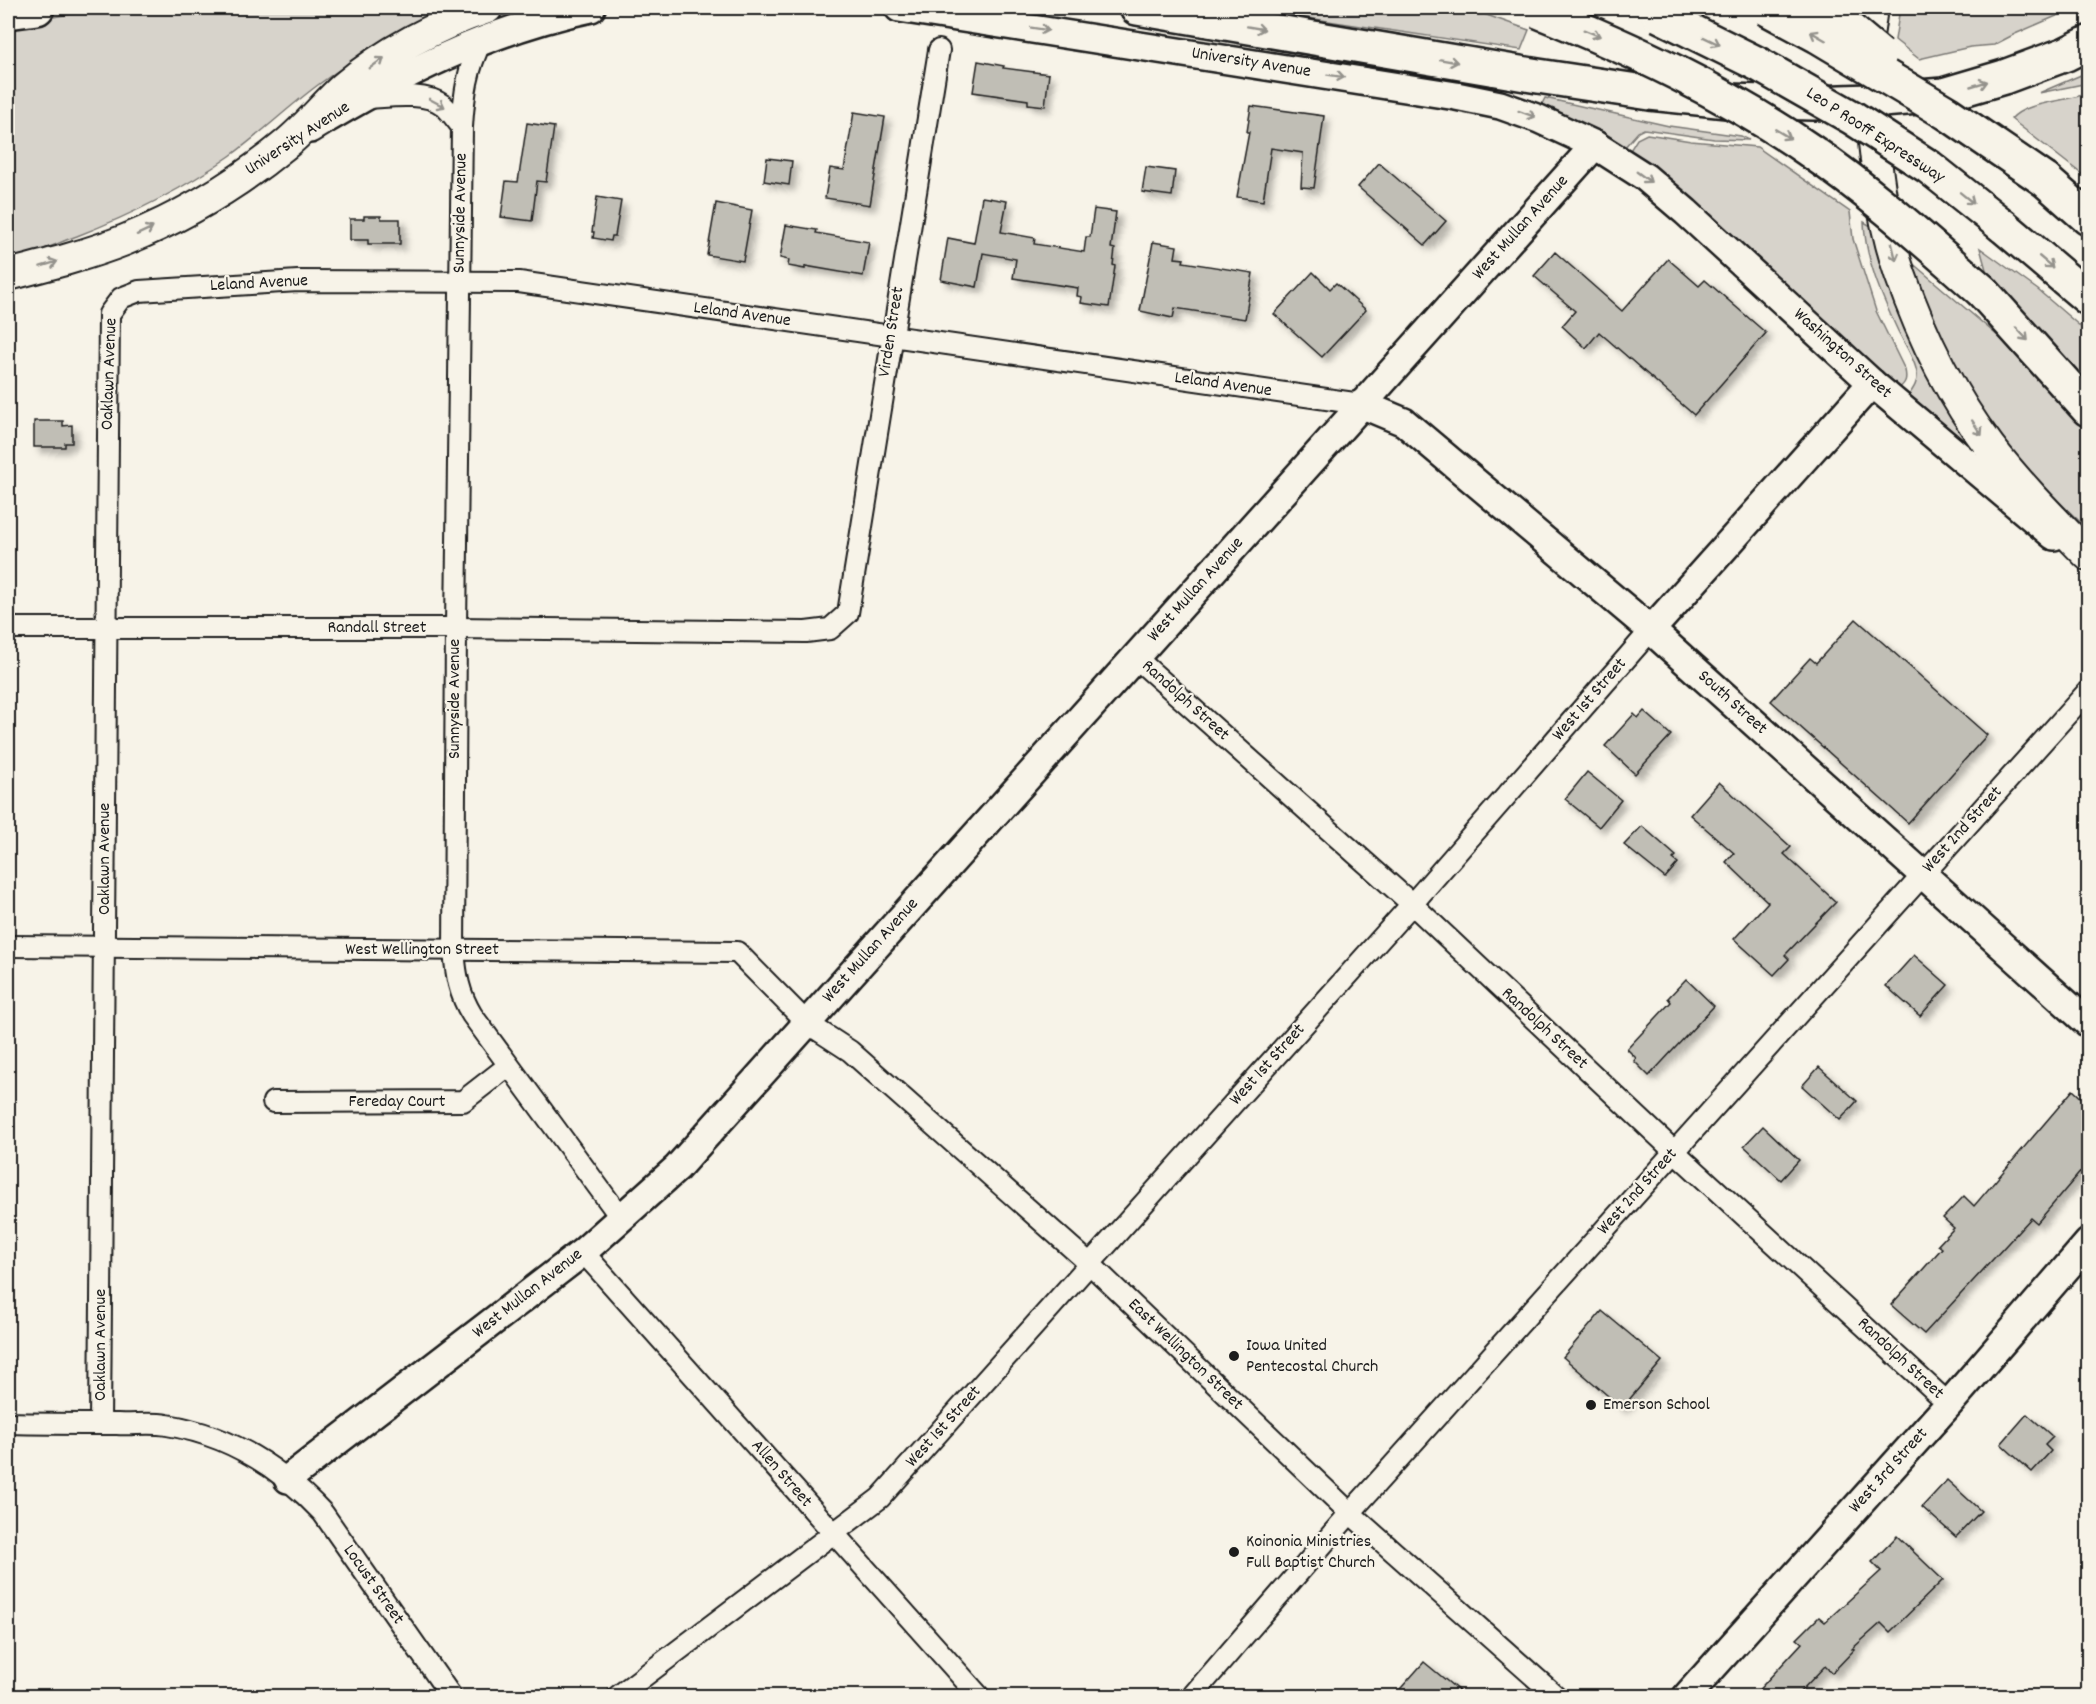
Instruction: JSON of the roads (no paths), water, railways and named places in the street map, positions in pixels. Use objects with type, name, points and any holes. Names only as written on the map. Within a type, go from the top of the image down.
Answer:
[{"type":"highway","points":[[8,12],[37,8]]},
{"type":"highway","points":[[1137,8],[1538,76],[1650,93],[1727,101],[1813,103],[1943,95],[2004,77],[2066,54],[2088,43]]},
{"type":"highway","points":[[1766,8],[1818,36],[1947,113],[2045,180],[2088,218]]},
{"type":"highway","points":[[1824,8],[1947,113]]},
{"type":"highway","points":[[1532,9],[1609,40],[1679,73],[1809,150],[1896,216],[1982,291],[2088,409]]},
{"type":"highway","name":"Leo P Rooff Expressway","points":[[1650,11],[1758,64],[1853,118],[1929,167],[2088,298]]},
{"type":"main road","points":[[286,144],[345,86],[386,57],[431,31],[487,8]]},
{"type":"main road","points":[[1872,8],[1868,36],[1870,101],[1876,170],[1899,272],[1925,337],[1955,392],[1990,447],[2040,505],[2088,555]]},
{"type":"main road","name":"University Avenue","points":[[8,275],[91,252],[126,240],[163,223],[232,183],[286,144]]},
{"type":"street","name":"University Avenue","points":[[286,144],[361,98],[482,40],[529,24],[591,8]]},
{"type":"street","name":"University Avenue","points":[[899,8],[1456,96],[1500,105],[1539,119],[1595,145]]},
{"type":"street","name":"Sunnyside Avenue","points":[[482,40],[472,60],[466,81],[462,127],[454,950],[457,982],[463,1000],[508,1066],[621,1218]]},
{"type":"street","name":"Virden Street","points":[[848,613],[939,50]]},
{"type":"street","name":"Sunnyside Avenue","points":[[361,98],[409,96],[428,99],[442,104],[462,127]]},
{"type":"street","name":"Washington Street","points":[[1595,145],[1645,177],[1872,383],[2088,565]]},
{"type":"street","name":"West Mullan Avenue","points":[[288,1479],[583,1252],[676,1168],[1595,145]]},
{"type":"street","name":"Leland Avenue","points":[[121,298],[139,291],[298,281],[519,282],[1361,404]]},
{"type":"street","name":"Oaklawn Avenue","points":[[100,1424],[109,314],[121,298]]},
{"type":"street","name":"West 1st Street","points":[[618,1696],[880,1498],[1412,904],[1651,630],[1872,383]]},
{"type":"street","name":"South Street","points":[[1361,404],[1404,422],[1651,630],[2088,1023]]},
{"type":"street","name":"Randall Street","points":[[8,628],[456,628],[806,633],[830,629],[848,613]]},
{"type":"street","name":"Randolph Street","points":[[1136,657],[1412,904],[1675,1152],[1949,1404]]},
{"type":"street","name":"West 2nd Street","points":[[1192,1696],[1350,1513],[2088,690]]},
{"type":"street","name":"West Wellington Street","points":[[8,946],[737,952],[807,1023]]},
{"type":"street","name":"East Wellington Street","points":[[807,1023],[850,1051],[1090,1264],[1350,1513],[1556,1696]]},
{"type":"street","name":"Fereday Court","points":[[273,1102],[463,1101],[508,1066]]},
{"type":"street","name":"West 3rd Street","points":[[1687,1696],[1949,1404],[2088,1243]]},
{"type":"street","name":"Allen Street","points":[[583,1252],[979,1696]]},
{"type":"street","points":[[8,1423],[165,1425],[224,1440],[252,1454],[288,1479]]},
{"type":"street","name":"Locust Street","points":[[288,1479],[302,1490],[322,1513],[451,1696]]},
{"type":"place","name":"Iowa United Pentecostal Church","points":[[1234,1356]]},
{"type":"place","name":"Emerson School","points":[[1591,1405]]},
{"type":"place","name":"Koinonia Ministries Full Baptist Church","points":[[1234,1552]]}]
